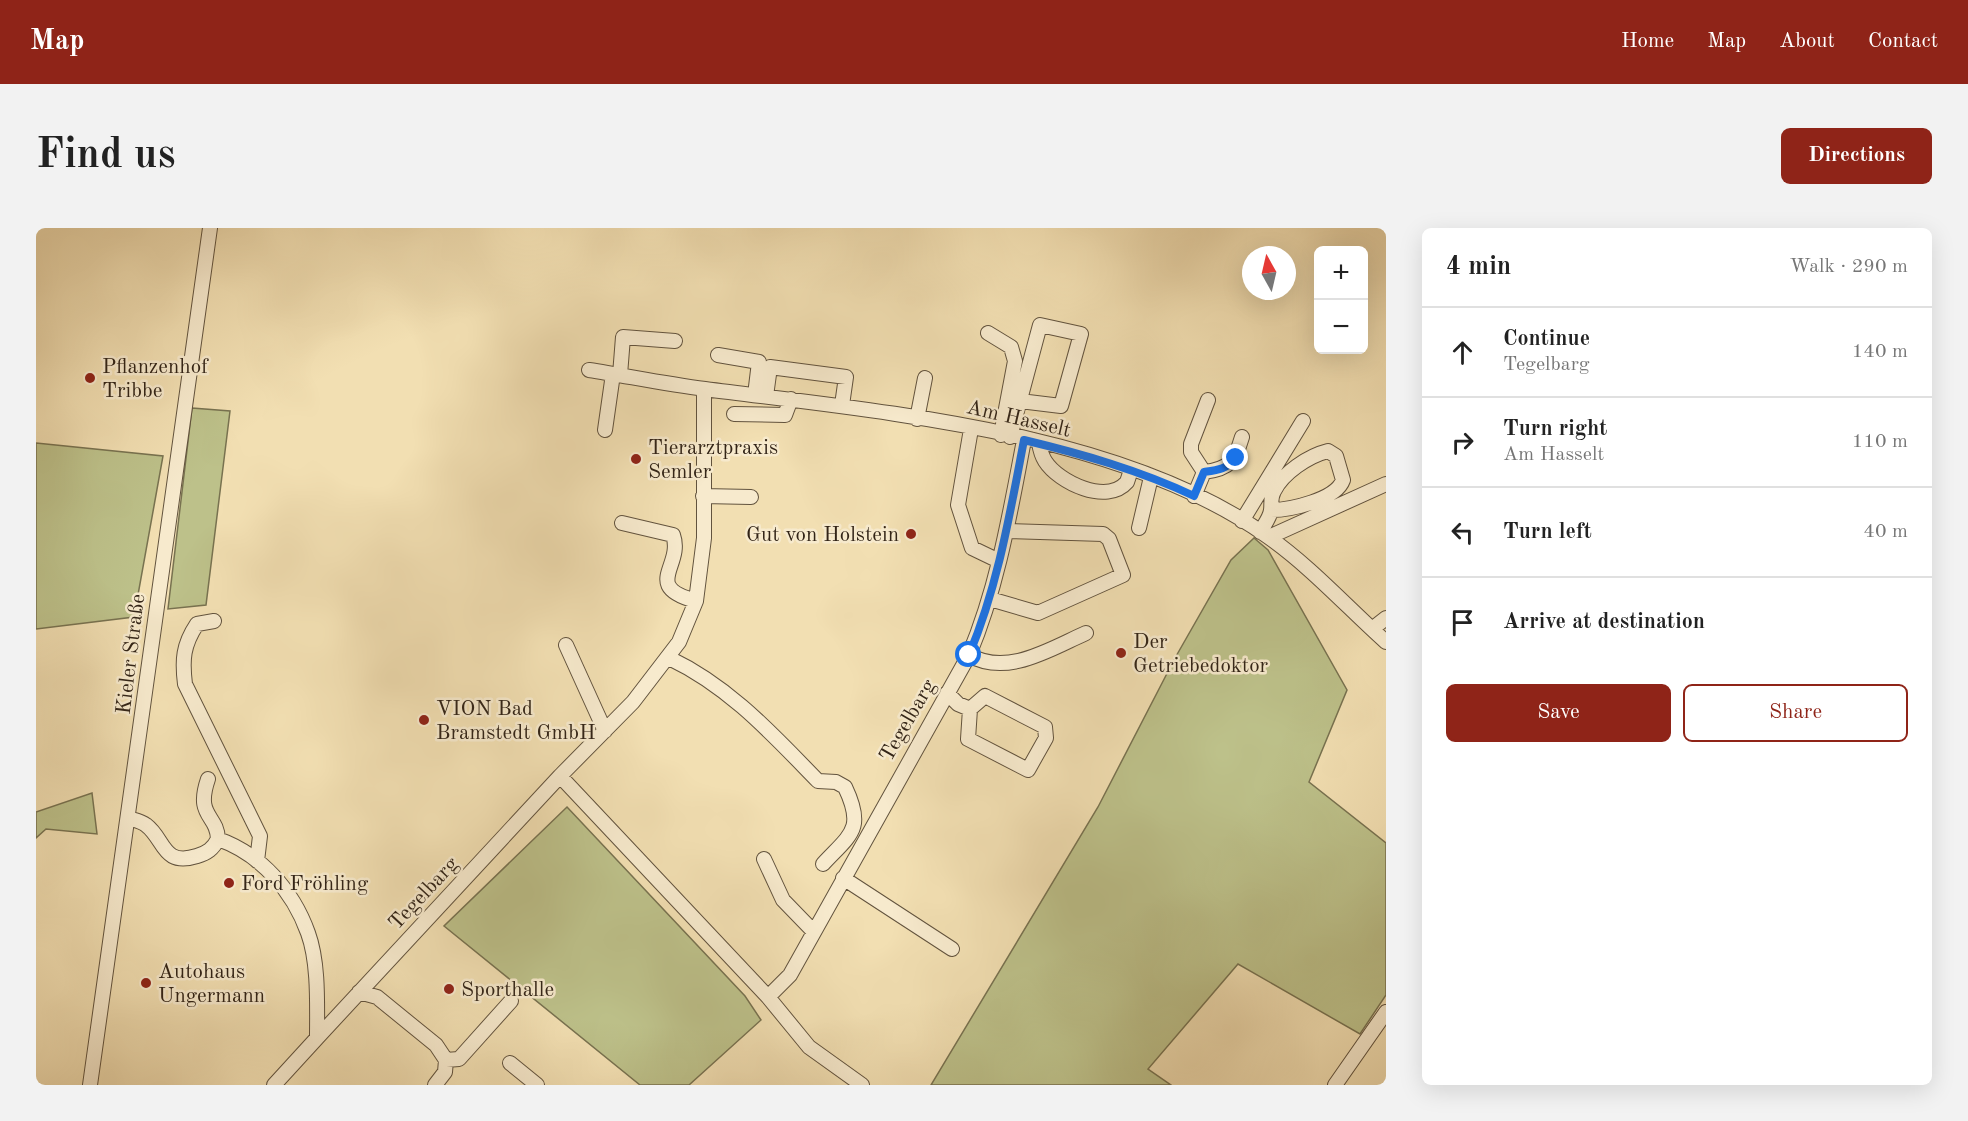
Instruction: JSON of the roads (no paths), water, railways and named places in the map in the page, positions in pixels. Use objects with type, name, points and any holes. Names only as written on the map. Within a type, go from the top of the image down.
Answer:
[{"type":"street","name":"Kieler Straße","points":[[90,1085],[210,228]]},
{"type":"street","points":[[1012,437],[1020,401],[1040,325],[1081,334],[1061,406],[1020,401]]},
{"type":"street","points":[[988,333],[1011,347],[1015,361],[1012,437]]},
{"type":"street","points":[[605,430],[622,337],[675,341]]},
{"type":"street","points":[[718,354],[759,362],[761,395]]},
{"type":"street","points":[[761,395],[770,367],[846,377],[842,405]]},
{"type":"street","name":"Am Hasselt","points":[[589,370],[704,389],[842,405],[1039,443],[1131,470],[1194,496],[1264,534],[1386,642]]},
{"type":"street","points":[[917,419],[925,378]]},
{"type":"street","name":"Tegelbarg","points":[[274,1085],[560,776],[633,702],[669,658],[687,627],[696,601],[704,538],[704,389]]},
{"type":"street","points":[[734,414],[785,415],[791,399]]},
{"type":"street","points":[[1204,472],[1191,452],[1191,444],[1208,400]]},
{"type":"street","points":[[1242,521],[1303,421]]},
{"type":"street","points":[[971,429],[958,505],[972,548],[999,561]]},
{"type":"street","points":[[1204,472],[1230,465],[1236,458],[1242,436]]},
{"type":"street","name":"Tegelbarg","points":[[768,997],[790,975],[969,655],[990,599],[1006,531],[1012,437]]},
{"type":"street","points":[[1039,443],[1043,459],[1051,468],[1080,487],[1114,490],[1127,482],[1131,470]]},
{"type":"street","points":[[1264,534],[1274,491],[1291,471],[1320,453],[1328,451],[1336,456],[1343,480],[1337,490],[1288,510],[1271,510]]},
{"type":"street","points":[[1194,496],[1204,472]]},
{"type":"street","points":[[1139,528],[1151,477]]},
{"type":"street","points":[[1264,534],[1386,484]]},
{"type":"street","points":[[703,496],[751,497]]},
{"type":"street","points":[[622,523],[673,535],[674,543],[668,577],[670,588],[676,595],[696,601]]},
{"type":"street","points":[[990,599],[1038,613],[1123,575],[1109,539],[1103,534],[1006,531]]},
{"type":"street","points":[[1372,629],[1386,618]]},
{"type":"street","points":[[214,621],[197,624],[187,640],[182,660],[185,684],[260,836],[257,861]]},
{"type":"street","points":[[969,655],[987,664],[1001,665],[1033,657],[1086,633]]},
{"type":"street","points":[[566,645],[605,731]]},
{"type":"street","points":[[669,658],[699,674],[734,698],[818,781],[836,782],[845,787],[855,816],[854,828],[823,864]]},
{"type":"street","points":[[947,693],[958,704],[970,709]]},
{"type":"street","points":[[985,696],[1046,727],[1046,738],[1029,770],[968,739],[970,709],[985,696]]},
{"type":"street","points":[[560,776],[768,997],[809,1047],[862,1085]]},
{"type":"street","points":[[128,818],[144,823],[163,849],[180,858],[204,853],[214,847],[218,839],[218,832],[207,817],[203,805],[203,792],[207,779]]},
{"type":"street","points":[[218,839],[230,843],[257,861],[282,882],[309,934],[318,992],[317,1038]]},
{"type":"street","points":[[764,859],[783,900],[814,932]]},
{"type":"street","points":[[843,878],[952,949]]},
{"type":"street","points":[[359,992],[377,997],[436,1045],[446,1060],[446,1072],[435,1085]]},
{"type":"street","points":[[446,1060],[459,1059],[511,1001]]},
{"type":"street","points":[[1335,1085],[1386,1012]]},
{"type":"street","points":[[510,1063],[537,1085]]},
{"type":"place","name":"Pflanzenhof Tribbe","points":[[90,378]]},
{"type":"place","name":"Tierarztpraxis Semler","points":[[636,459]]},
{"type":"place","name":"Gut von Holstein","points":[[911,534]]},
{"type":"place","name":"Der Getriebedoktor","points":[[1121,653]]},
{"type":"place","name":"VION Bad Bramstedt GmbH","points":[[424,720]]},
{"type":"place","name":"Ford Fröhling","points":[[229,883]]},
{"type":"place","name":"Autohaus Ungermann","points":[[146,983]]},
{"type":"place","name":"Sporthalle","points":[[449,989]]}]
